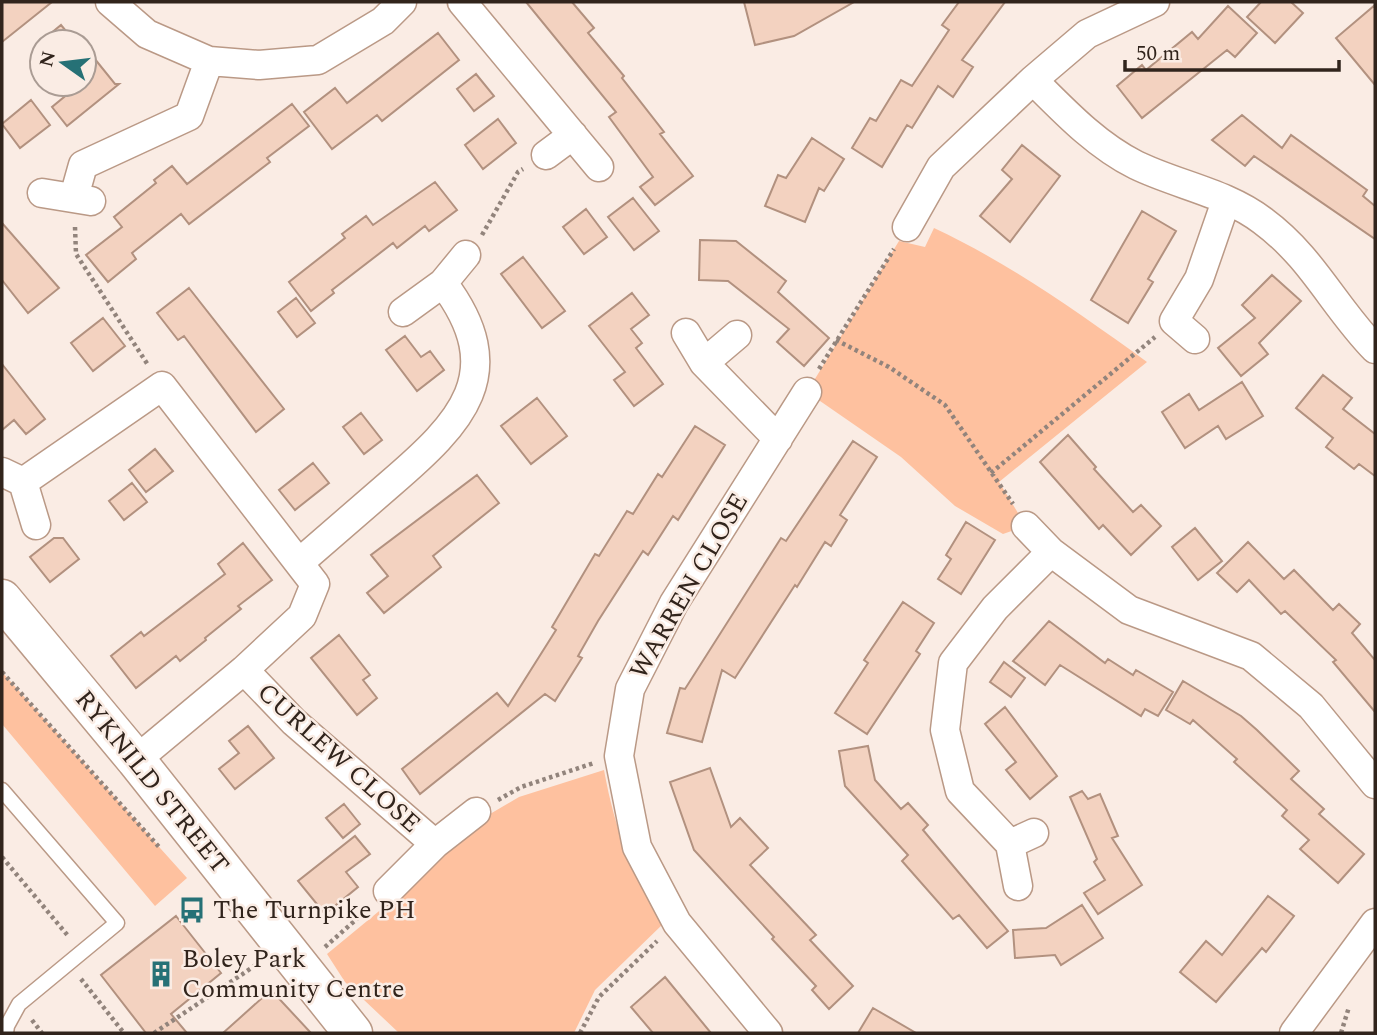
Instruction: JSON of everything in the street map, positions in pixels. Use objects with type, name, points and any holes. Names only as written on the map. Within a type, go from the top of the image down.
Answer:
[{"type":"street","points":[[110,2],[147,34],[209,61],[259,65],[318,61],[383,21],[402,2]]},
{"type":"street","points":[[462,2],[599,167]]},
{"type":"street","points":[[908,227],[941,167],[1033,80],[1087,34],[1155,2]]},
{"type":"street","points":[[42,193],[82,199],[83,165],[189,116],[209,61]]},
{"type":"street","points":[[1033,80],[1074,122],[1134,164],[1226,201],[1261,219],[1298,249],[1356,330],[1375,349]]},
{"type":"street","points":[[546,155],[573,135]]},
{"type":"street","points":[[1177,324],[1199,279],[1226,201]]},
{"type":"street","points":[[403,312],[443,283],[466,255]]},
{"type":"street","points":[[300,562],[441,440],[468,402],[476,355],[464,311],[443,283]]},
{"type":"street","points":[[686,333],[704,363],[778,439]]},
{"type":"street","points":[[704,363],[737,335]]},
{"type":"street","points":[[36,525],[13,477],[162,386]]},
{"type":"street","name":"CURLEW CLOSE","points":[[136,760],[244,670],[302,616],[315,584],[162,386]]},
{"type":"street","name":"WARREN CLOSE","points":[[768,1033],[677,923],[637,847],[619,755],[630,688],[674,603],[807,391]]},
{"type":"street","points":[[1026,526],[1051,552],[1129,610],[1251,656],[1311,706],[1375,784]]},
{"type":"street","points":[[1018,887],[1022,838],[960,792],[945,730],[953,663],[995,608],[1051,552]]},
{"type":"street","name":"RYKNILD STREET","points":[[2,599],[136,760],[353,1033]]},
{"type":"street","name":"CURLEW CLOSE","points":[[244,670],[294,722],[435,845]]},
{"type":"street","name":"CURLEW CLOSE","points":[[388,891],[435,845],[476,812]]},
{"type":"street","points":[[1307,1029],[1375,923]]},
{"type":"lane","points":[[2,790],[117,923],[19,1004],[6,1026],[6,1033]]},
{"type":"path","points":[[466,255],[487,228],[518,172],[546,155]]},
{"type":"path","points":[[82,199],[76,254],[162,386]]},
{"type":"path","points":[[807,391],[908,227]]},
{"type":"path","points":[[991,473],[1177,324]]},
{"type":"path","points":[[836,340],[889,367],[945,405],[1026,526]]},
{"type":"path","points":[[2,672],[169,858]]},
{"type":"path","points":[[476,812],[521,787],[619,755]]},
{"type":"path","points":[[313,983],[331,967],[320,952],[388,891]]},
{"type":"path","points":[[580,1033],[599,997],[677,923]]},
{"type":"path","points":[[154,1033],[262,961],[252,951]]},
{"type":"shaded area","points":[[934,228],[1016,273],[1147,362],[999,482],[1026,526],[1003,534],[955,506],[901,457],[807,392],[899,241],[925,247]]},
{"type":"shaded area","points":[[2,672],[187,878],[155,906],[2,724]]},
{"type":"shaded area","points":[[604,770],[626,850],[664,923],[595,990],[574,1033],[399,1033],[345,982],[327,954],[418,879],[473,824],[519,797]]},
{"type":"building","points":[[2,2],[52,2],[2,42]]},
{"type":"building","points":[[526,2],[572,2],[594,28],[588,33],[624,76],[622,78],[664,132],[660,134],[693,176],[655,205],[640,187],[653,177],[609,117],[616,112]]},
{"type":"building","points":[[744,2],[854,2],[794,36],[755,45]]},
{"type":"building","points":[[959,2],[1005,2],[962,60],[973,67],[953,97],[938,86],[912,128],[907,125],[882,167],[852,148],[870,118],[876,121],[901,80],[912,86],[949,30],[942,25]]},
{"type":"building","points":[[1261,2],[1291,2],[1303,13],[1275,43],[1247,17]]},
{"type":"building","points":[[1375,5],[1375,85],[1336,38]]},
{"type":"building","points":[[1228,6],[1257,33],[1235,57],[1227,50],[1142,118],[1117,86],[1142,65],[1146,70],[1192,32],[1198,39]]},
{"type":"building","points":[[438,33],[459,60],[382,121],[377,115],[332,149],[304,112],[335,88],[347,103]]},
{"type":"building","points":[[98,63],[115,84],[119,84],[67,126],[52,107],[63,98],[98,98]]},
{"type":"building","points":[[476,74],[494,96],[474,111],[457,89]]},
{"type":"building","points":[[31,100],[50,125],[20,148],[2,124]]},
{"type":"building","points":[[292,104],[309,126],[267,158],[270,162],[189,224],[181,214],[132,253],[136,259],[108,282],[86,255],[122,227],[114,217],[156,183],[154,180],[172,166],[187,184]]},
{"type":"building","points":[[1242,115],[1282,148],[1291,135],[1367,190],[1363,196],[1375,206],[1375,239],[1254,156],[1245,166],[1212,140]]},
{"type":"building","points":[[498,119],[516,143],[483,169],[465,145]]},
{"type":"building","points":[[812,138],[844,159],[824,191],[819,188],[805,222],[765,206],[778,175],[786,178]]},
{"type":"building","points":[[1022,145],[1060,176],[1010,242],[980,216],[1012,179],[1002,170]]},
{"type":"building","points":[[435,182],[457,210],[429,231],[425,226],[397,248],[393,243],[332,290],[334,293],[311,311],[289,282],[345,238],[342,234],[366,216],[373,225]]},
{"type":"building","points":[[633,198],[659,231],[634,250],[608,217]]},
{"type":"building","points":[[586,209],[607,237],[584,254],[563,227]]},
{"type":"building","points":[[1142,211],[1176,231],[1148,279],[1153,282],[1128,323],[1091,300]]},
{"type":"building","points":[[2,223],[59,288],[28,313],[2,280]]},
{"type":"building","points":[[700,240],[736,241],[786,281],[778,292],[829,338],[804,366],[777,342],[789,329],[728,281],[699,280]]},
{"type":"building","points":[[523,257],[565,311],[542,328],[501,274]]},
{"type":"building","points":[[1272,275],[1301,301],[1259,343],[1268,354],[1241,376],[1218,348],[1255,318],[1242,305]]},
{"type":"building","points":[[189,288],[284,409],[256,432],[184,336],[178,340],[157,313]]},
{"type":"building","points":[[632,293],[649,315],[631,329],[642,343],[636,348],[663,384],[634,406],[614,380],[625,372],[589,326]]},
{"type":"building","points":[[296,298],[315,323],[297,337],[278,312]]},
{"type":"building","points":[[103,318],[125,346],[93,371],[71,343]]},
{"type":"building","points":[[405,336],[421,357],[430,351],[444,370],[417,391],[386,350]]},
{"type":"building","points":[[2,364],[45,419],[26,434],[14,420],[2,430]]},
{"type":"building","points":[[1323,375],[1352,398],[1343,409],[1375,434],[1375,476],[1359,464],[1354,469],[1326,447],[1333,438],[1296,408]]},
{"type":"building","points":[[1242,382],[1263,416],[1226,439],[1218,426],[1185,448],[1162,412],[1189,394],[1199,410]]},
{"type":"building","points":[[537,398],[567,436],[531,464],[501,426]]},
{"type":"building","points":[[361,413],[382,440],[364,454],[343,427]]},
{"type":"building","points":[[695,426],[725,445],[678,520],[673,516],[648,555],[643,551],[598,621],[578,656],[582,658],[555,701],[545,694],[420,794],[402,769],[497,693],[508,706],[556,630],[552,627],[595,554],[599,556],[627,511],[633,514],[658,474],[662,477]]},
{"type":"building","points":[[1068,435],[1133,512],[1141,505],[1161,526],[1131,555],[1103,525],[1099,529],[1040,462]]},
{"type":"building","points":[[853,441],[877,457],[840,515],[847,520],[831,546],[825,542],[735,678],[722,670],[702,742],[667,733],[680,688],[685,689],[781,538],[786,541]]},
{"type":"building","points":[[155,449],[173,471],[146,492],[129,470]]},
{"type":"building","points":[[313,463],[329,483],[295,510],[279,490]]},
{"type":"building","points":[[477,475],[499,503],[433,556],[441,567],[384,613],[367,593],[388,576],[371,555]]},
{"type":"building","points":[[132,483],[147,502],[124,520],[109,501]]},
{"type":"building","points":[[966,522],[995,540],[961,594],[938,579],[951,559],[946,555]]},
{"type":"building","points":[[1195,528],[1222,561],[1198,580],[1172,547]]},
{"type":"building","points":[[54,538],[63,538],[79,559],[50,582],[30,557]]},
{"type":"building","points":[[1248,542],[1284,579],[1294,570],[1333,610],[1339,604],[1360,624],[1352,633],[1375,660],[1375,712],[1333,662],[1336,660],[1285,611],[1281,614],[1249,580],[1237,592],[1217,573]]},
{"type":"building","points":[[243,543],[272,580],[238,606],[241,609],[180,661],[176,656],[136,688],[111,656],[141,632],[144,636],[225,574],[218,564]]},
{"type":"building","points":[[903,602],[934,623],[916,651],[920,654],[867,734],[835,713],[868,663],[864,660]]},
{"type":"building","points":[[1049,621],[1105,663],[1108,659],[1133,675],[1136,670],[1173,692],[1158,716],[1145,709],[1141,716],[1060,665],[1045,685],[1013,661]]},
{"type":"building","points":[[339,635],[370,675],[363,680],[377,698],[357,715],[311,658]]},
{"type":"building","points":[[1004,662],[1025,678],[1011,697],[990,682]]},
{"type":"building","points":[[1183,681],[1241,716],[1257,730],[1299,771],[1291,779],[1324,809],[1319,814],[1364,854],[1338,883],[1300,849],[1309,840],[1282,816],[1287,810],[1234,762],[1237,759],[1193,720],[1190,724],[1166,710]]},
{"type":"building","points":[[1005,707],[1057,776],[1030,799],[1006,770],[1016,762],[985,724]]},
{"type":"building","points":[[248,726],[274,758],[235,789],[219,769],[239,753],[229,741]]},
{"type":"building","points":[[868,746],[875,780],[901,809],[908,803],[928,825],[923,830],[1008,931],[987,948],[959,915],[953,919],[902,861],[908,855],[845,786],[839,751]]},
{"type":"building","points":[[710,768],[731,827],[740,818],[768,848],[750,865],[816,935],[810,940],[853,986],[829,1009],[812,990],[816,986],[694,850],[670,782]]},
{"type":"building","points":[[1082,791],[1088,799],[1100,794],[1118,836],[1112,838],[1142,885],[1098,914],[1084,893],[1105,880],[1094,862],[1097,859],[1070,797]]},
{"type":"building","points":[[344,804],[360,824],[343,838],[326,818]]},
{"type":"building","points":[[355,836],[370,854],[346,872],[358,887],[325,914],[298,881]]},
{"type":"building","points":[[1268,896],[1294,916],[1266,952],[1262,948],[1216,1002],[1180,972],[1206,941],[1222,955]]},
{"type":"building","points":[[1082,905],[1103,938],[1061,965],[1055,955],[1015,958],[1013,930],[1046,928]]},
{"type":"building","name":"Boley Park Community Centre","points":[[176,916],[221,973],[171,1014],[187,1033],[146,1033],[101,975]]},
{"type":"building","points":[[665,977],[711,1033],[653,1033],[631,1007]]},
{"type":"building","points":[[271,990],[311,1033],[223,1033]]},
{"type":"building","points":[[873,1008],[916,1033],[858,1033]]},
{"type":"place","name":"The Turnpike PH","points":[[192,910]]},
{"type":"place","name":"Boley Park Community Centre","points":[[161,974]]}]
